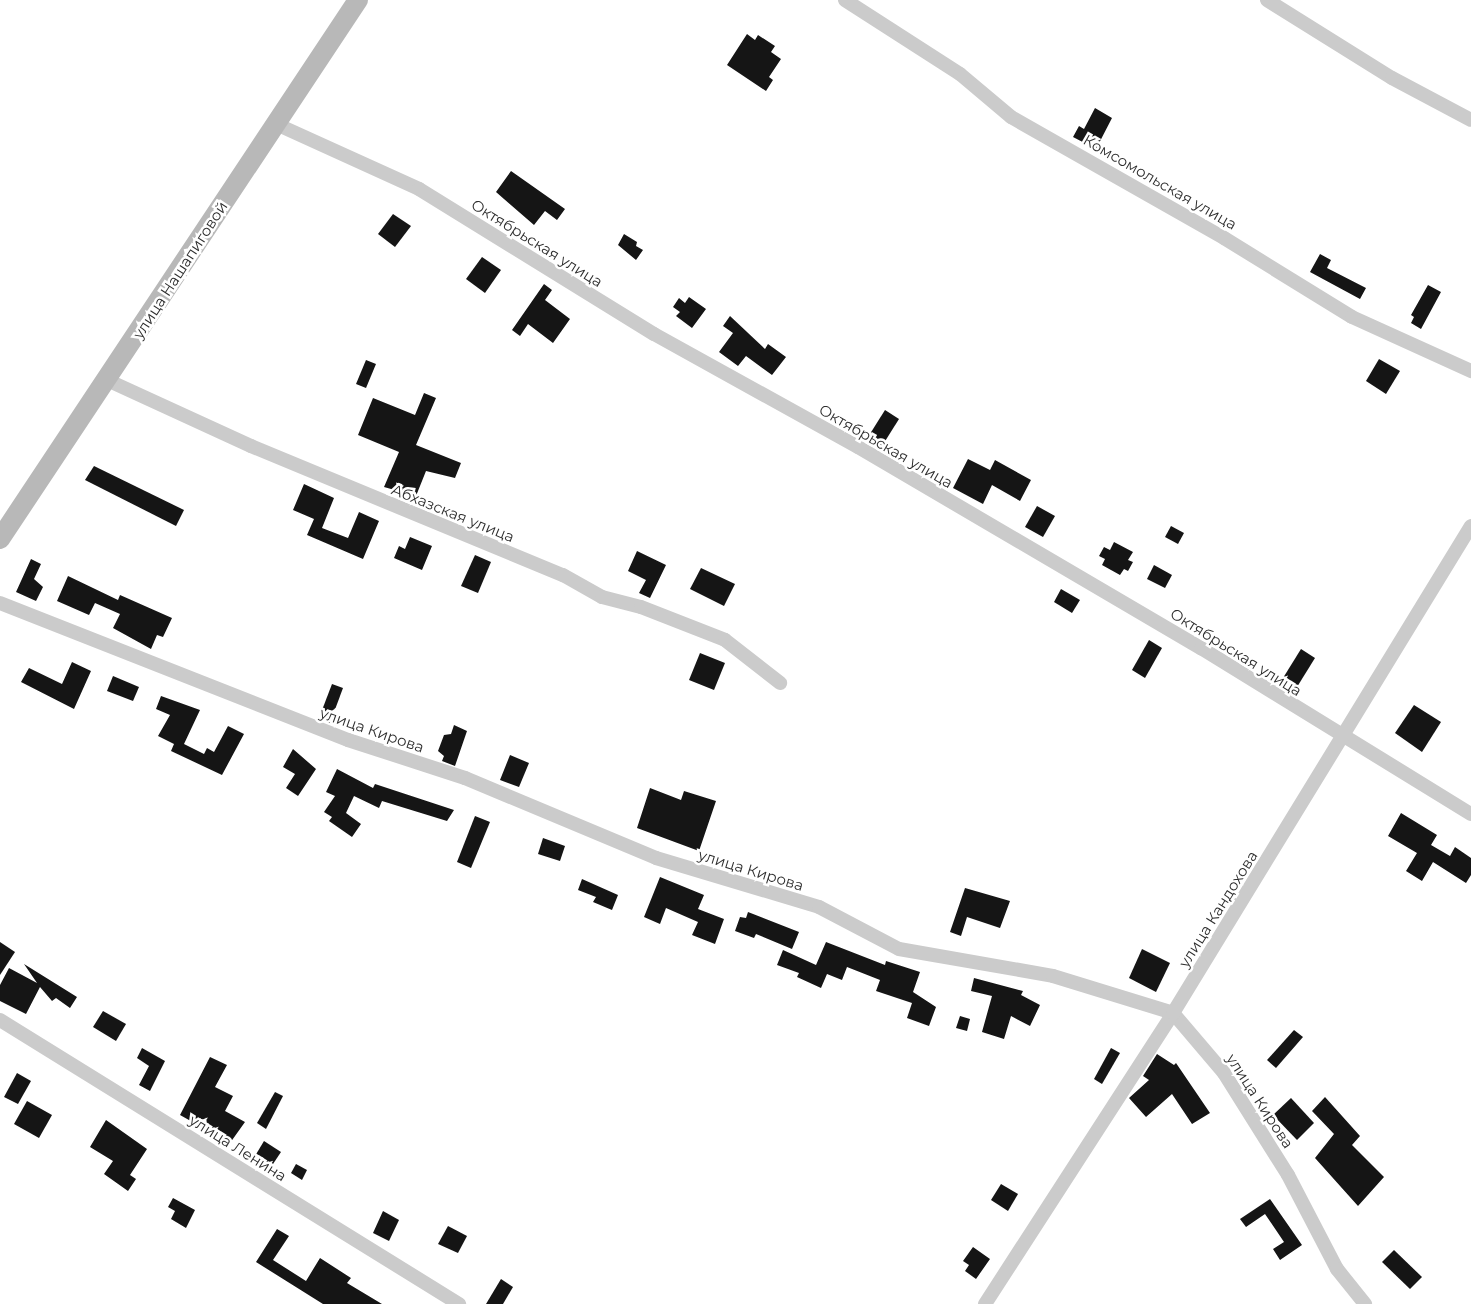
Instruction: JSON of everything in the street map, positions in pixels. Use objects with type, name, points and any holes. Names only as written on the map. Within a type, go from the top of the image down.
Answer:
[{"type":"street","name":"улица Нашапиговой","points":[[0,539],[358,0]]},
{"type":"street","name":"Комсомольская улица","points":[[844,0],[960,74],[1011,117],[1224,238],[1352,317],[1471,371]]},
{"type":"street","points":[[1267,0],[1392,78],[1471,120]]},
{"type":"street","name":"Октябрьская улица","points":[[276,124],[419,189],[654,334],[858,447],[1201,648],[1343,738],[1471,814]]},
{"type":"street","name":"Абхазская улица","points":[[107,380],[250,446],[563,575],[602,597],[641,607],[725,640],[780,683]]},
{"type":"street","name":"улица Кандохова","points":[[985,1304],[1173,1012],[1343,738],[1471,526]]},
{"type":"street","name":"улица Кирова","points":[[0,603],[348,740],[465,778],[656,858],[819,907],[899,949],[1053,976],[1173,1012],[1224,1072],[1288,1175],[1337,1269],[1365,1304]]},
{"type":"street","name":"улица Ленина","points":[[0,1020],[459,1304]]},
{"type":"building","points":[[747,34],[755,40],[758,35],[775,46],[771,52],[781,59],[769,77],[773,80],[766,91],[727,65]]},
{"type":"building","points":[[1095,108],[1112,118],[1096,149],[1073,137],[1079,126],[1084,129]]},
{"type":"building","points":[[511,171],[565,209],[557,220],[545,211],[534,225],[496,192]]},
{"type":"building","points":[[393,214],[411,226],[395,247],[378,234]]},
{"type":"building","points":[[624,234],[637,242],[636,246],[643,250],[636,260],[618,245]]},
{"type":"building","points":[[1320,254],[1331,260],[1327,268],[1366,288],[1360,299],[1310,272]]},
{"type":"building","points":[[482,257],[501,270],[485,293],[466,279]]},
{"type":"building","points":[[544,284],[552,290],[545,300],[570,319],[553,343],[528,324],[520,336],[512,330]]},
{"type":"building","points":[[1428,285],[1441,292],[1421,329],[1411,323],[1414,317],[1411,315]]},
{"type":"building","points":[[689,297],[706,309],[692,328],[676,316],[680,312],[673,307],[679,298],[685,303]]},
{"type":"building","points":[[730,316],[765,349],[768,344],[786,357],[772,375],[746,356],[738,366],[719,352],[733,333],[723,326]]},
{"type":"building","points":[[1379,359],[1400,371],[1386,394],[1366,381]]},
{"type":"building","points":[[366,360],[376,364],[366,388],[356,384]]},
{"type":"building","points":[[424,393],[436,398],[416,445],[461,463],[455,478],[426,471],[416,496],[384,487],[399,452],[358,435],[373,398],[415,415]]},
{"type":"building","points":[[885,410],[899,419],[882,446],[868,437]]},
{"type":"building","points":[[968,459],[990,470],[995,460],[1031,480],[1020,501],[992,485],[983,504],[953,488]]},
{"type":"building","points":[[94,466],[184,510],[176,526],[85,480]]},
{"type":"building","points":[[304,484],[334,498],[322,528],[348,538],[359,512],[379,521],[363,559],[307,535],[314,519],[293,510]]},
{"type":"building","points":[[1037,506],[1055,516],[1043,537],[1025,527]]},
{"type":"building","points":[[1171,526],[1184,533],[1178,544],[1165,537]]},
{"type":"building","points":[[410,537],[432,546],[422,570],[394,558],[399,546],[405,549]]},
{"type":"building","points":[[1114,542],[1133,552],[1128,560],[1133,562],[1128,571],[1124,569],[1120,575],[1102,565],[1105,559],[1099,556],[1104,547],[1110,550]]},
{"type":"building","points":[[637,551],[666,565],[650,598],[639,593],[646,580],[628,571]]},
{"type":"building","points":[[475,555],[491,562],[478,593],[461,586]]},
{"type":"building","points":[[31,559],[41,564],[34,579],[43,587],[36,601],[16,592]]},
{"type":"building","points":[[1154,565],[1172,575],[1165,588],[1147,579]]},
{"type":"building","points":[[701,568],[735,584],[724,606],[690,589]]},
{"type":"building","points":[[68,576],[118,600],[120,595],[172,618],[163,637],[157,635],[151,649],[113,628],[120,614],[95,603],[89,615],[57,601]]},
{"type":"building","points":[[1061,589],[1080,600],[1072,613],[1054,602]]},
{"type":"building","points":[[1149,640],[1162,648],[1145,678],[1132,670]]},
{"type":"building","points":[[1301,649],[1315,658],[1297,687],[1283,678]]},
{"type":"building","points":[[700,653],[725,663],[714,690],[689,680]]},
{"type":"building","points":[[72,662],[91,671],[74,709],[21,682],[29,668],[62,684]]},
{"type":"building","points":[[113,676],[139,687],[133,701],[107,691]]},
{"type":"building","points":[[332,684],[343,688],[330,723],[319,718]]},
{"type":"building","points":[[161,696],[200,710],[184,744],[204,754],[207,748],[214,752],[228,726],[244,734],[222,775],[171,751],[174,744],[158,736],[170,715],[156,709]]},
{"type":"building","points":[[1414,705],[1441,722],[1422,752],[1395,733]]},
{"type":"building","points":[[454,725],[467,731],[455,766],[442,761],[444,756],[438,751],[444,735],[451,734]]},
{"type":"building","points":[[293,749],[316,769],[298,796],[286,788],[295,774],[283,767]]},
{"type":"building","points":[[510,755],[529,763],[519,787],[500,780]]},
{"type":"building","points":[[337,769],[373,788],[375,784],[454,810],[447,821],[382,801],[379,808],[354,796],[346,813],[361,824],[352,837],[329,821],[332,817],[324,812],[335,796],[326,792]]},
{"type":"building","points":[[650,788],[681,800],[684,791],[716,801],[699,851],[637,828]]},
{"type":"building","points":[[1401,813],[1437,835],[1431,845],[1450,856],[1455,847],[1471,858],[1471,875],[1466,883],[1433,862],[1422,881],[1406,871],[1417,853],[1388,836]]},
{"type":"building","points":[[475,816],[490,822],[471,868],[457,862]]},
{"type":"building","points":[[543,838],[565,846],[560,861],[538,854]]},
{"type":"building","points":[[660,877],[704,895],[698,909],[724,919],[715,944],[692,935],[698,922],[666,908],[660,924],[644,917]]},
{"type":"building","points":[[582,879],[618,895],[612,910],[593,902],[596,897],[578,890]]},
{"type":"building","points":[[965,888],[1010,901],[1000,928],[967,917],[961,936],[950,932]]},
{"type":"building","points":[[748,912],[799,932],[792,949],[756,934],[754,938],[735,931],[740,917],[746,918]]},
{"type":"building","points":[[0,942],[15,952],[0,975]]},
{"type":"building","points":[[826,942],[885,965],[886,961],[920,972],[913,992],[936,1007],[929,1026],[907,1018],[912,1003],[876,991],[880,980],[847,967],[842,980],[827,974],[821,988],[797,977],[799,973],[777,965],[783,950],[816,965]]},
{"type":"building","points":[[1142,949],[1170,963],[1156,992],[1129,978]]},
{"type":"building","points":[[24,964],[77,997],[70,1008],[56,998],[52,1001],[40,987],[26,1014],[0,1001],[0,985],[9,968],[37,983]]},
{"type":"building","points":[[974,978],[1023,991],[1021,995],[1040,1005],[1030,1026],[1011,1016],[1004,1039],[982,1032],[992,996],[971,991]]},
{"type":"building","points":[[103,1011],[126,1024],[116,1041],[93,1027]]},
{"type":"building","points":[[960,1016],[970,1019],[967,1031],[956,1028]]},
{"type":"building","points":[[1294,1030],[1303,1037],[1276,1068],[1267,1060]]},
{"type":"building","points":[[142,1048],[165,1061],[150,1091],[139,1085],[149,1066],[137,1058]]},
{"type":"building","points":[[1111,1048],[1120,1053],[1102,1084],[1094,1079]]},
{"type":"building","points":[[1157,1054],[1174,1065],[1176,1063],[1210,1113],[1192,1124],[1172,1094],[1146,1117],[1129,1098],[1149,1080],[1143,1076]]},
{"type":"building","points":[[210,1057],[227,1065],[215,1087],[233,1096],[225,1111],[245,1122],[230,1143],[180,1115]]},
{"type":"building","points":[[17,1073],[31,1081],[18,1104],[4,1097]]},
{"type":"building","points":[[275,1092],[283,1096],[266,1129],[257,1123]]},
{"type":"building","points":[[1325,1097],[1360,1136],[1352,1145],[1384,1177],[1358,1206],[1315,1158],[1334,1134],[1312,1111]]},
{"type":"building","points":[[1291,1098],[1314,1123],[1297,1140],[1273,1115]]},
{"type":"building","points":[[27,1101],[52,1115],[39,1138],[14,1124]]},
{"type":"building","points":[[106,1120],[147,1149],[130,1175],[136,1179],[128,1191],[104,1174],[113,1161],[90,1147]]},
{"type":"building","points":[[264,1141],[281,1152],[271,1167],[255,1156]]},
{"type":"building","points":[[296,1164],[307,1170],[302,1180],[291,1173]]},
{"type":"building","points":[[1001,1184],[1018,1194],[1008,1211],[991,1200]]},
{"type":"building","points":[[173,1198],[195,1210],[186,1228],[171,1219],[175,1211],[168,1207]]},
{"type":"building","points":[[1270,1199],[1302,1245],[1280,1260],[1273,1249],[1284,1242],[1265,1214],[1246,1227],[1240,1219]]},
{"type":"building","points":[[383,1211],[399,1220],[389,1241],[373,1233]]},
{"type":"building","points":[[448,1226],[467,1236],[458,1253],[438,1244]]},
{"type":"building","points":[[277,1229],[289,1236],[273,1260],[306,1281],[320,1258],[351,1278],[347,1283],[382,1304],[323,1304],[256,1262]]},
{"type":"building","points":[[973,1247],[990,1259],[976,1279],[965,1271],[969,1265],[963,1261]]},
{"type":"building","points":[[1394,1250],[1422,1277],[1410,1289],[1382,1262]]},
{"type":"building","points":[[501,1279],[513,1287],[503,1304],[486,1304]]}]
